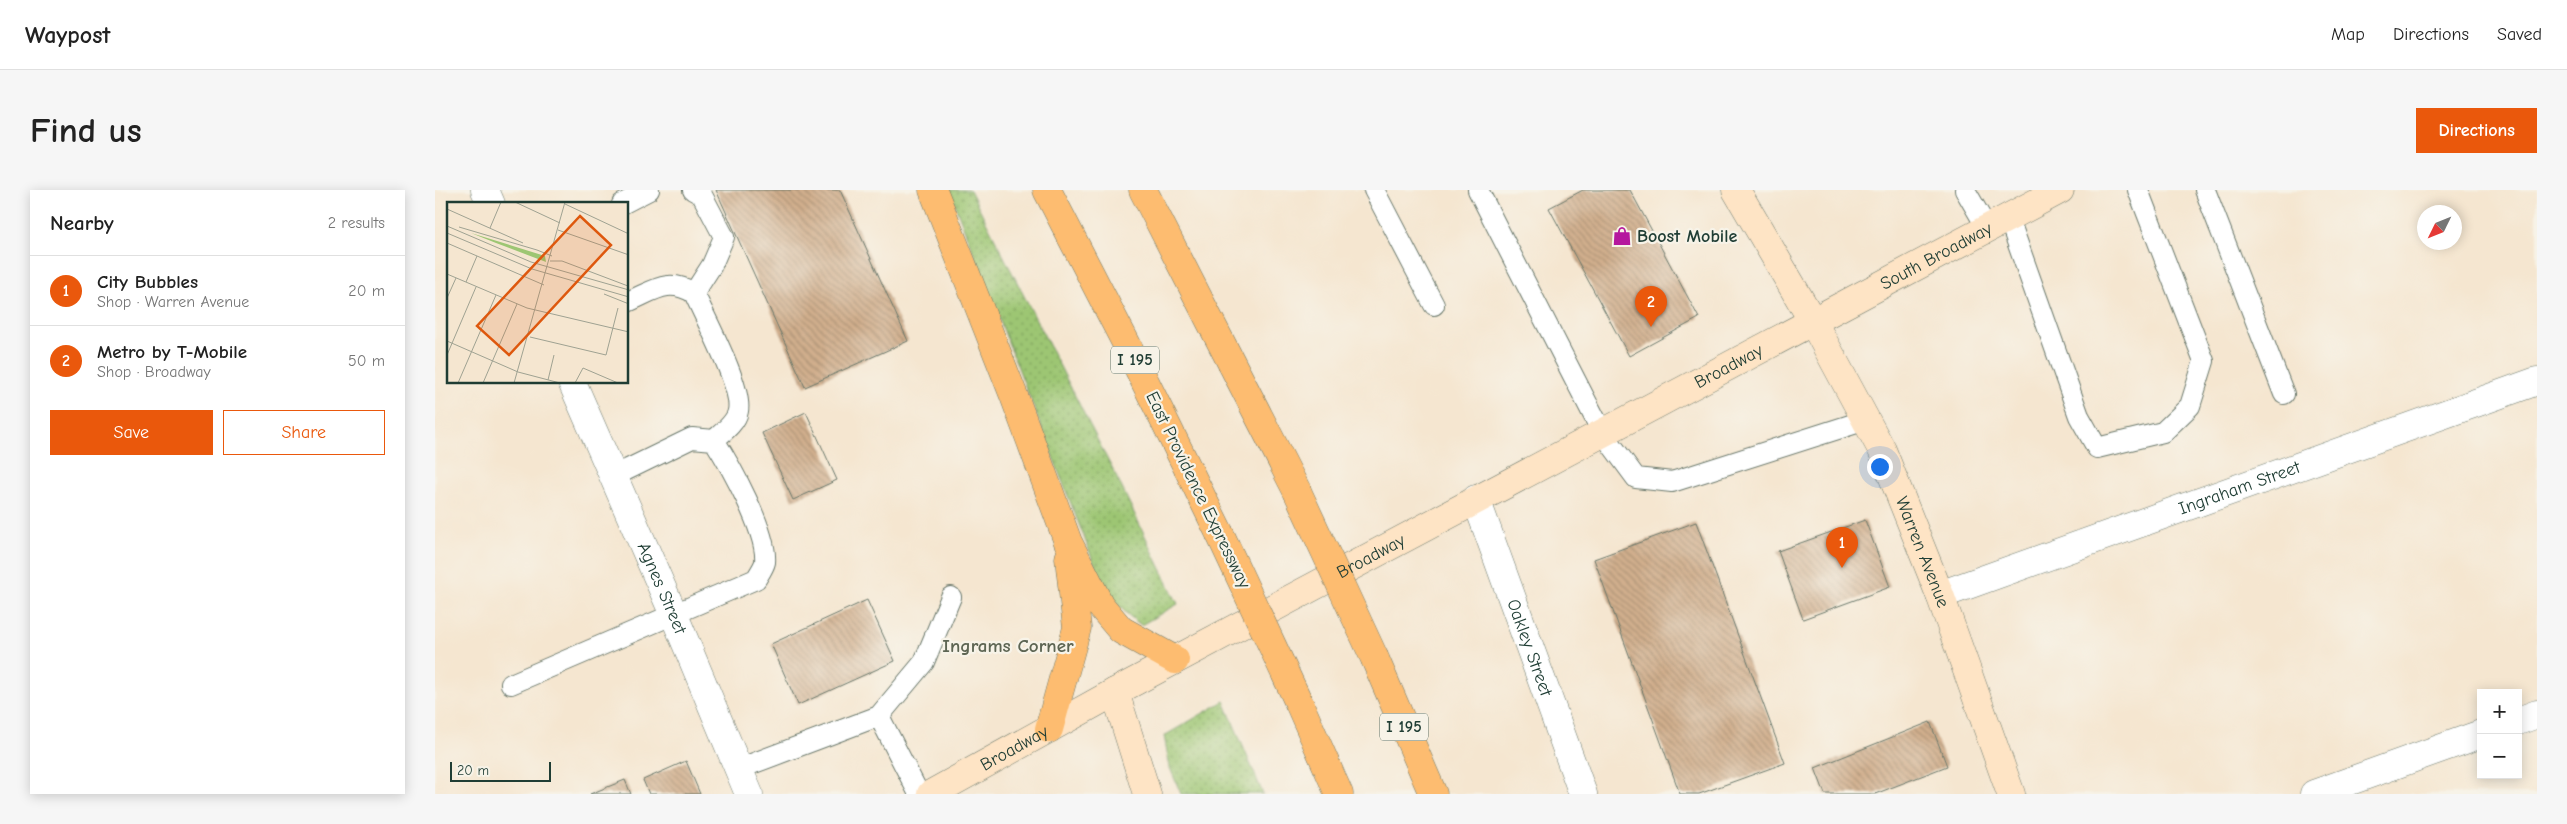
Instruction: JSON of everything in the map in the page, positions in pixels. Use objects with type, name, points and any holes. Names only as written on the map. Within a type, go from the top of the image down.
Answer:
[{"type":"highway","points":[[933,190],[1014,396],[1068,542],[1100,605],[1121,630],[1175,660]]},
{"type":"highway","name":"East Providence Expressway","points":[[1047,190],[1126,342],[1219,532],[1299,703],[1339,794]]},
{"type":"highway","name":"I 195","points":[[1143,190],[1297,491],[1375,659],[1433,794]]},
{"type":"highway","points":[[1153,190],[1181,265]]},
{"type":"highway","points":[[1049,729],[1077,628],[1068,542]]},
{"type":"main road","name":"Warren Avenue","points":[[1735,190],[1812,320],[1881,450],[1940,595],[2011,794]]},
{"type":"main road","name":"South Broadway","points":[[1812,320],[2060,190]]},
{"type":"main road","name":"Broadway","points":[[931,794],[1115,692],[1812,320]]},
{"type":"main road","points":[[1115,692],[1147,794]]},
{"type":"street","points":[[485,190],[490,202]]},
{"type":"street","name":"Ingraham Street","points":[[1940,595],[2537,380]]},
{"type":"street","name":"Agnes Street","points":[[572,384],[674,615],[749,794]]},
{"type":"street","name":"Oakley Street","points":[[1476,499],[1583,794]]},
{"type":"street","points":[[2522,719],[2537,714]]},
{"type":"street","points":[[2314,794],[2477,735]]},
{"type":"lane","points":[[626,202],[649,190]]},
{"type":"lane","points":[[693,190],[702,195],[724,237],[712,265],[694,293]]},
{"type":"lane","points":[[1374,190],[1434,305]]},
{"type":"lane","points":[[1478,190],[1602,432],[1636,478],[1672,482],[1866,420]]},
{"type":"lane","points":[[1965,190],[1997,222],[2079,416],[2097,448],[2163,432],[2191,406],[2205,360],[2138,190]]},
{"type":"lane","points":[[2205,190],[2284,394]]},
{"type":"lane","points":[[613,476],[692,438],[713,440],[730,425],[738,412],[737,390],[694,293],[681,285],[666,285],[629,301]]},
{"type":"lane","points":[[511,684],[756,579],[765,563],[763,538],[725,456],[713,440]]},
{"type":"lane","points":[[738,769],[879,716],[924,662],[951,597]]},
{"type":"lane","points":[[879,716],[919,794]]},
{"type":"green space","points":[[949,190],[970,190],[1121,486],[1178,604],[1141,625],[1118,605],[1101,581]]},
{"type":"green space","points":[[1224,701],[1263,794],[1181,794],[1170,768],[1164,736]]},
{"type":"building","points":[[716,190],[840,190],[908,341],[805,387]]},
{"type":"building","points":[[1583,190],[1630,190],[1699,318],[1629,356],[1549,208]]},
{"type":"building","points":[[806,412],[837,480],[793,500],[762,433]]},
{"type":"building","points":[[1865,520],[1890,587],[1803,619],[1778,551]]},
{"type":"building","points":[[1696,522],[1785,763],[1699,794],[1680,794],[1594,559]]},
{"type":"building","points":[[867,600],[895,661],[798,705],[771,644]]},
{"type":"building","points":[[1930,722],[1947,766],[1875,794],[1825,794],[1815,768]]},
{"type":"building","points":[[686,761],[700,794],[649,794],[643,780]]},
{"type":"building","points":[[625,780],[631,794],[590,794]]},
{"type":"place","name":"Boost Mobile","points":[[1622,236]]},
{"type":"place","name":"Metro by T-Mobile","points":[[1651,327]]},
{"type":"place","name":"City Bubbles","points":[[1842,568]]},
{"type":"district","name":"Ingrams Corner","points":[[1008,646]]}]
